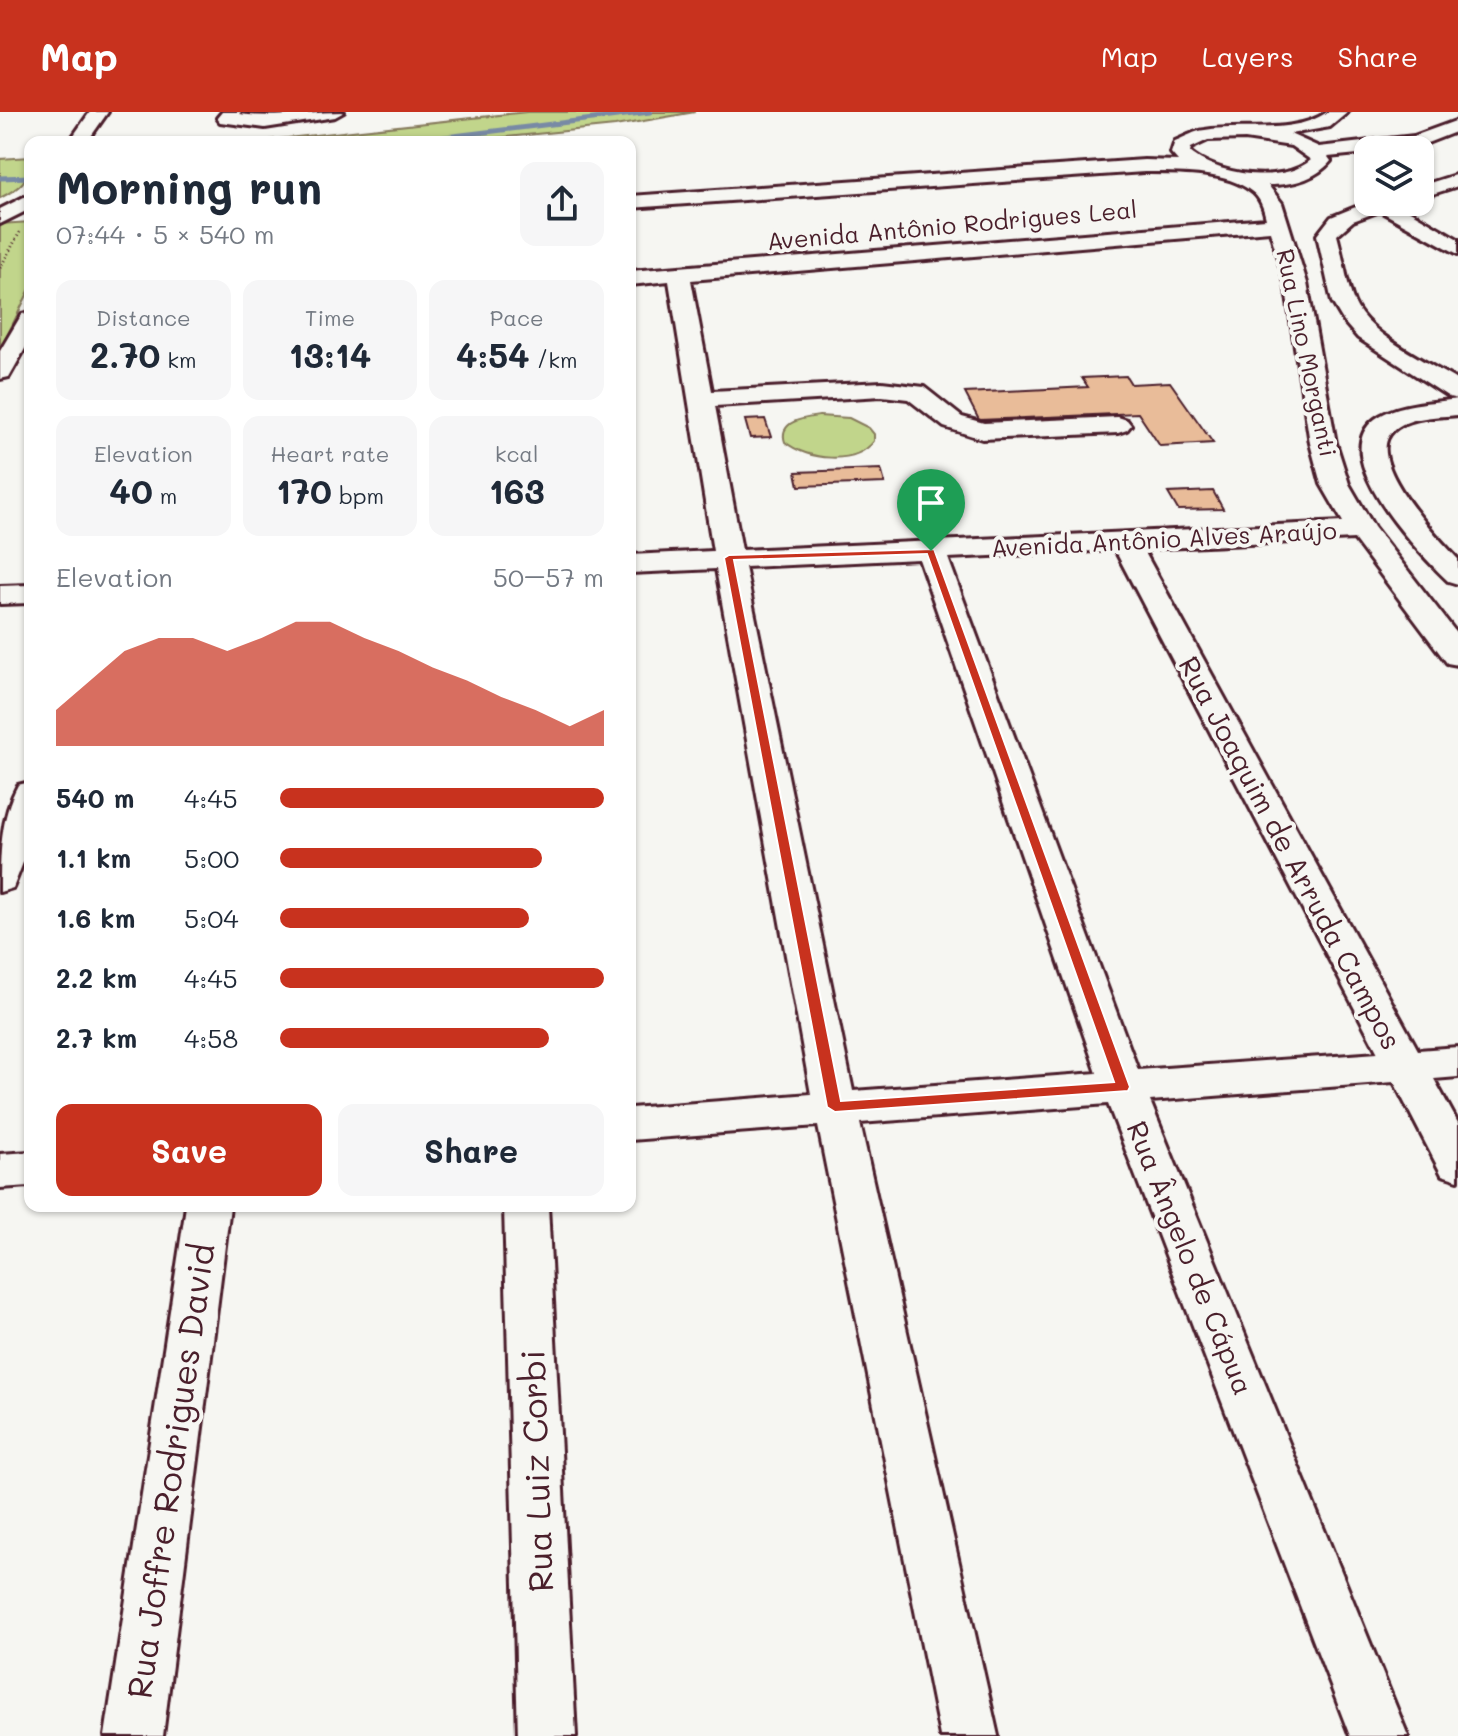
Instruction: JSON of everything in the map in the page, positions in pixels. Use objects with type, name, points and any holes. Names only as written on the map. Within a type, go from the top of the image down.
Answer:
[{"type":"street","points":[[82,136],[99,112]]},
{"type":"street","points":[[229,115],[265,123],[335,112]]},
{"type":"street","points":[[1180,153],[1182,145],[1191,139],[1332,117]]},
{"type":"street","points":[[1275,213],[1283,190],[1312,162],[1315,135],[1332,117]]},
{"type":"street","points":[[1234,177],[1283,178],[1312,162],[1417,141],[1457,126]]},
{"type":"street","points":[[1245,133],[1286,139],[1312,162],[1345,173]]},
{"type":"street","points":[[1144,166],[1180,153]]},
{"type":"street","points":[[1180,153],[1197,167]]},
{"type":"street","points":[[636,202],[1144,166],[1197,167],[1234,177],[1258,186],[1275,213]]},
{"type":"street","points":[[1434,188],[1458,180]]},
{"type":"street","points":[[0,220],[24,213]]},
{"type":"street","name":"Avenida Antônio Rodrigues Leal","points":[[636,278],[934,251],[1275,213]]},
{"type":"street","name":"Rua Lino Morganti","points":[[1275,213],[1296,283],[1323,443],[1335,484],[1362,530],[1458,656]]},
{"type":"street","points":[[1354,215],[1337,222],[1327,235],[1343,302],[1366,333],[1458,392]]},
{"type":"street","points":[[1407,216],[1458,248]]},
{"type":"street","points":[[679,276],[729,558],[835,1107],[969,1736]]},
{"type":"street","points":[[0,372],[24,330]]},
{"type":"street","points":[[700,399],[882,389],[915,392],[953,422],[982,431],[1118,425]]},
{"type":"street","points":[[1458,407],[1403,416],[1377,430],[1372,443],[1377,469],[1391,497],[1412,526],[1458,575]]},
{"type":"street","name":"Avenida Antônio Alves Araújo","points":[[636,564],[1362,530]]},
{"type":"street","name":"Rua Joaquim de Arruda Campos","points":[[1125,542],[1458,1163]]},
{"type":"street","name":"Rua Ângelo de Cápua","points":[[931,551],[1123,1087],[1379,1736]]},
{"type":"street","points":[[0,595],[24,594]]},
{"type":"street","points":[[0,880],[24,810]]},
{"type":"street","points":[[636,1124],[1458,1062]]},
{"type":"street","points":[[0,1171],[24,1169]]},
{"type":"street","name":"Rua Joffre Rodrigues David","points":[[134,1736],[207,1212]]},
{"type":"street","name":"Rua Luiz Corbi","points":[[526,1212],[547,1736]]},
{"type":"path","points":[[0,268],[24,221]]},
{"type":"green space","points":[[527,112],[695,112],[615,126],[516,136],[306,136]]},
{"type":"green space","points":[[24,157],[24,180],[0,198],[0,159]]},
{"type":"green space","points":[[24,222],[24,301],[0,350],[0,224]]},
{"type":"green space","points":[[819,416],[849,418],[869,428],[874,434],[874,441],[855,454],[831,458],[806,453],[785,442],[785,429],[789,425]]},
{"type":"building","points":[[1126,376],[1131,384],[1170,382],[1213,443],[1160,446],[1138,413],[979,420],[965,393],[1088,387],[1082,378]]},
{"type":"building","points":[[765,419],[771,437],[750,438],[745,420]]},
{"type":"building","points":[[881,469],[885,483],[799,486],[796,472]]},
{"type":"building","points":[[1213,491],[1223,509],[1178,510],[1168,493]]},
{"type":"waterway","points":[[453,136],[650,112]]},
{"type":"waterway","points":[[0,178],[24,177]]},
{"type":"route","points":[[931,551],[1123,1087],[835,1107],[729,558],[931,551]]}]
